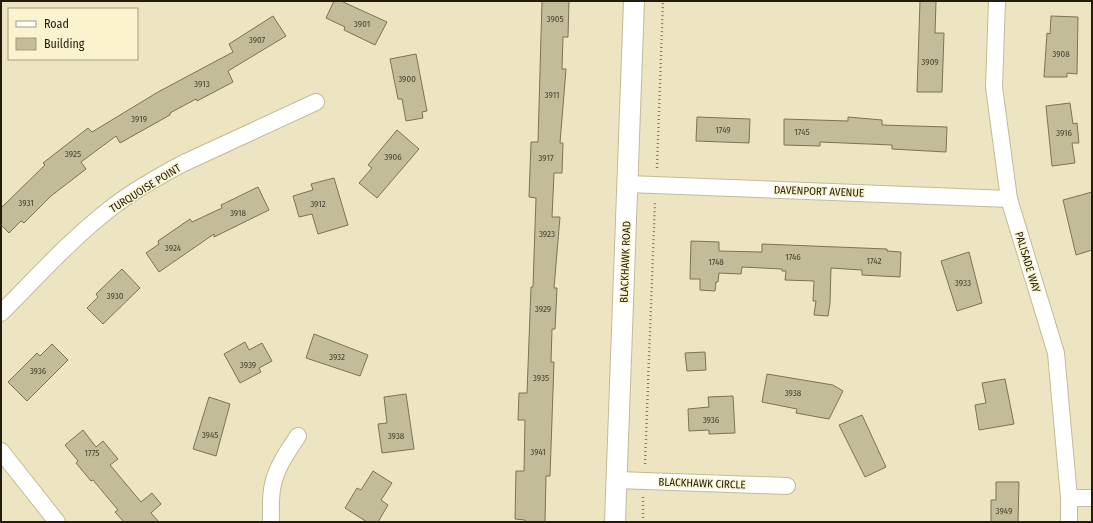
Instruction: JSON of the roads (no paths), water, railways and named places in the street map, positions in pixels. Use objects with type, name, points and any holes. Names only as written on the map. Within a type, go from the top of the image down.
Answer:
[{"type":"street","name":"BLACKHAWK ROAD","points":[[615,522],[634,1]]},
{"type":"street","name":"PALISADE WAY","points":[[997,1],[994,87],[1010,199],[1056,353],[1069,498],[1069,522]]},
{"type":"street","name":"TURQUOISE POINT","points":[[1,313],[83,231],[128,196],[184,163],[316,102]]},
{"type":"street","name":"DAVENPORT AVENUE","points":[[628,184],[1010,199]]},
{"type":"street","points":[[271,522],[275,477],[283,458],[298,436]]},
{"type":"street","points":[[1,451],[57,522]]},
{"type":"street","name":"BLACKHAWK CIRCLE","points":[[617,480],[787,486]]},
{"type":"street","points":[[1069,498],[1092,498]]}]
